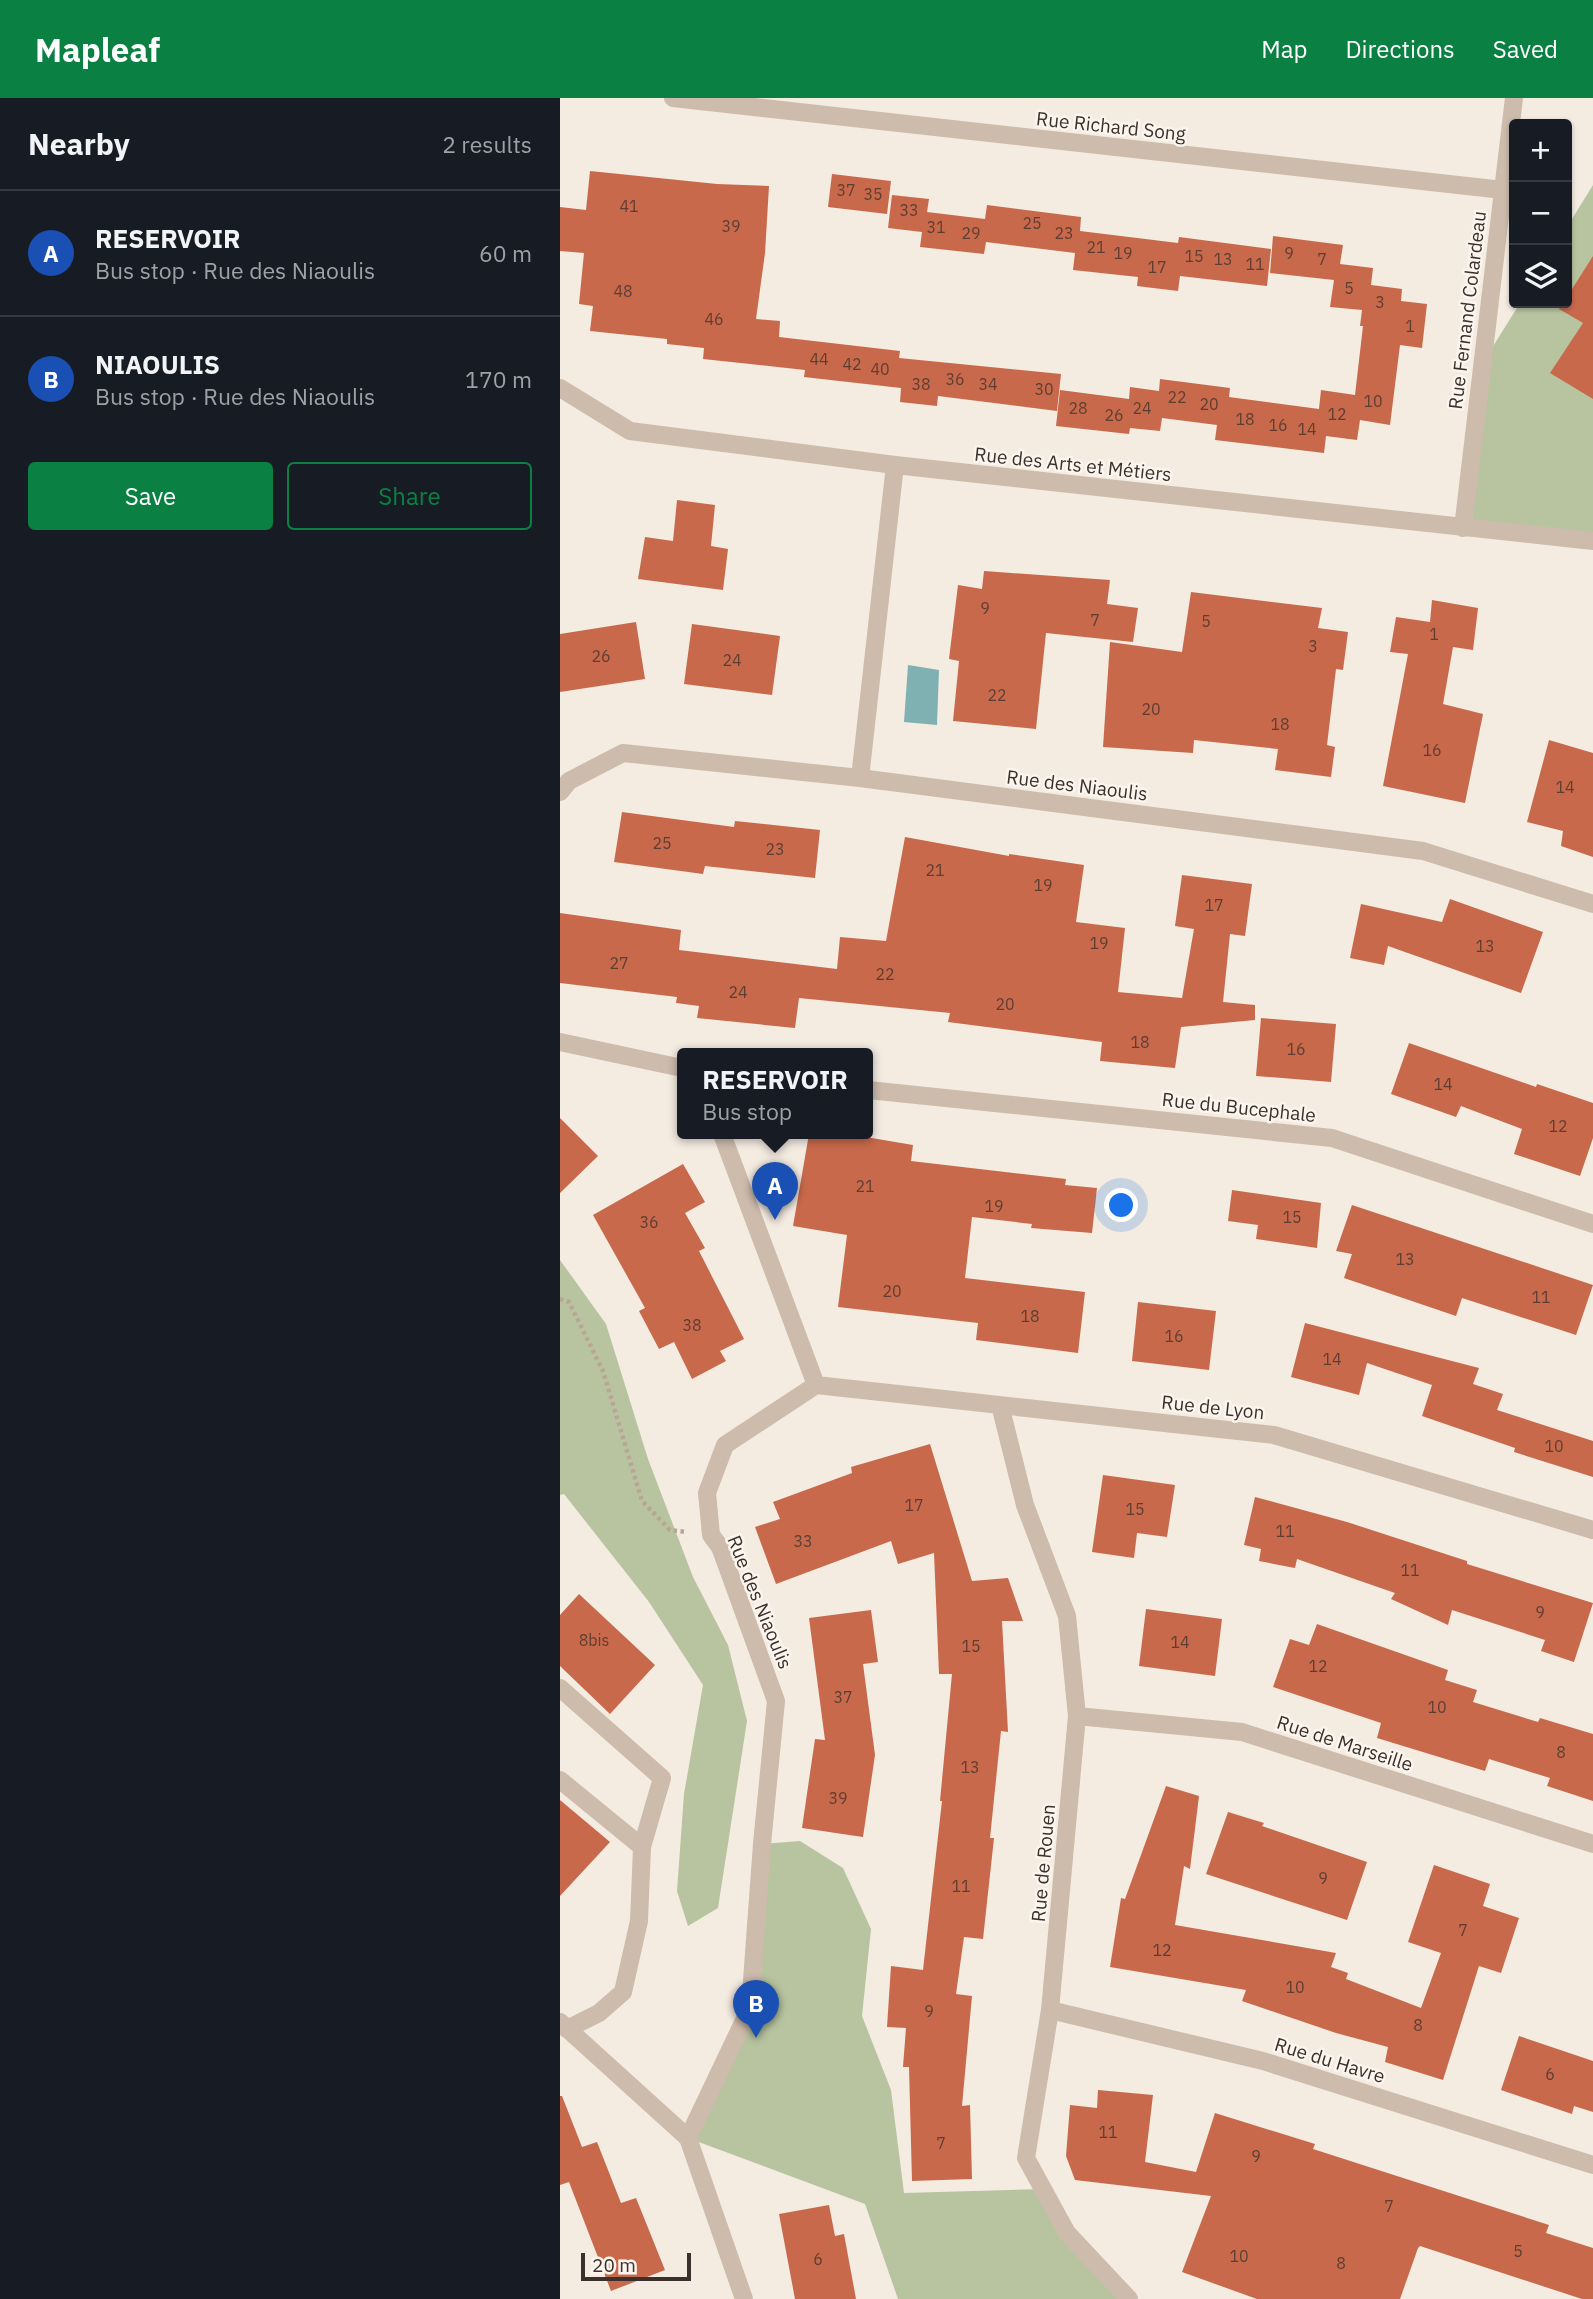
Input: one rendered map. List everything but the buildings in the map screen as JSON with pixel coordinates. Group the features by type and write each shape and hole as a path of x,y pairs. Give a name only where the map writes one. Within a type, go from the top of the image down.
{"street":[{"name":"Rue Richard Song","path":"673,98 1503,190"},
{"name":"Rue Fernand Colardeau","path":"1463,528 1514,98"},
{"name":"Rue des Arts et Métiers","path":"560,388 630,431 895,465 1593,541"},
{"path":"860,778 895,465"},
{"name":"Rue des Niaoulis","path":"560,792 569,780 623,753 860,778 1423,851 1593,904"},
{"path":"560,1042 677,1068"},
{"name":"Rue du Bucephale","path":"873,1091 1332,1138 1593,1224"},
{"path":"724,1139 816,1385"},
{"name":"Rue des Niaoulis","path":"688,2138 750,2008 776,1700 720,1547 711,1535 707,1493 725,1445 816,1385"},
{"name":"Rue de Lyon","path":"816,1385 1274,1435 1593,1530"},
{"name":"Rue de Rouen","path":"1000,1405 1025,1505 1067,1616 1077,1716 1050,2010 1026,2158 1067,2233 1129,2299"},
{"path":"560,1688 662,1778 642,1847 639,1921 623,1992 599,2013 564,2026 688,2138 744,2299"},
{"name":"Rue de Marseille","path":"1077,1716 1242,1732 1593,1844"},
{"path":"560,1780 642,1847"},
{"name":"Rue du Havre","path":"1050,2010 1263,2061 1593,2165"}],"path":[{"path":"560,1299 569,1302 603,1371 642,1500 670,1530 711,1535"}],"green space":[{"path":"1593,185 1593,541 1463,528 1482,364 1517,308 1572,308 1572,219"},
{"path":"560,1260 606,1324 648,1459 693,1577 728,1645 747,1721 718,1908 688,1926 677,1891 684,1794 703,1685 649,1602 564,1494 560,1495"},
{"path":"800,1841 843,1868 871,1929 862,2016 891,2090 904,2193 1043,2189 1129,2299 898,2299 865,2204 688,2138 750,2008 762,1844"}],"water":[{"path":"908,665 939,670 937,725 904,722"}],"place":[{"name":"RESERVOIR","path":"775,1220"},
{"name":"NIAOULIS","path":"756,2038"}]}
